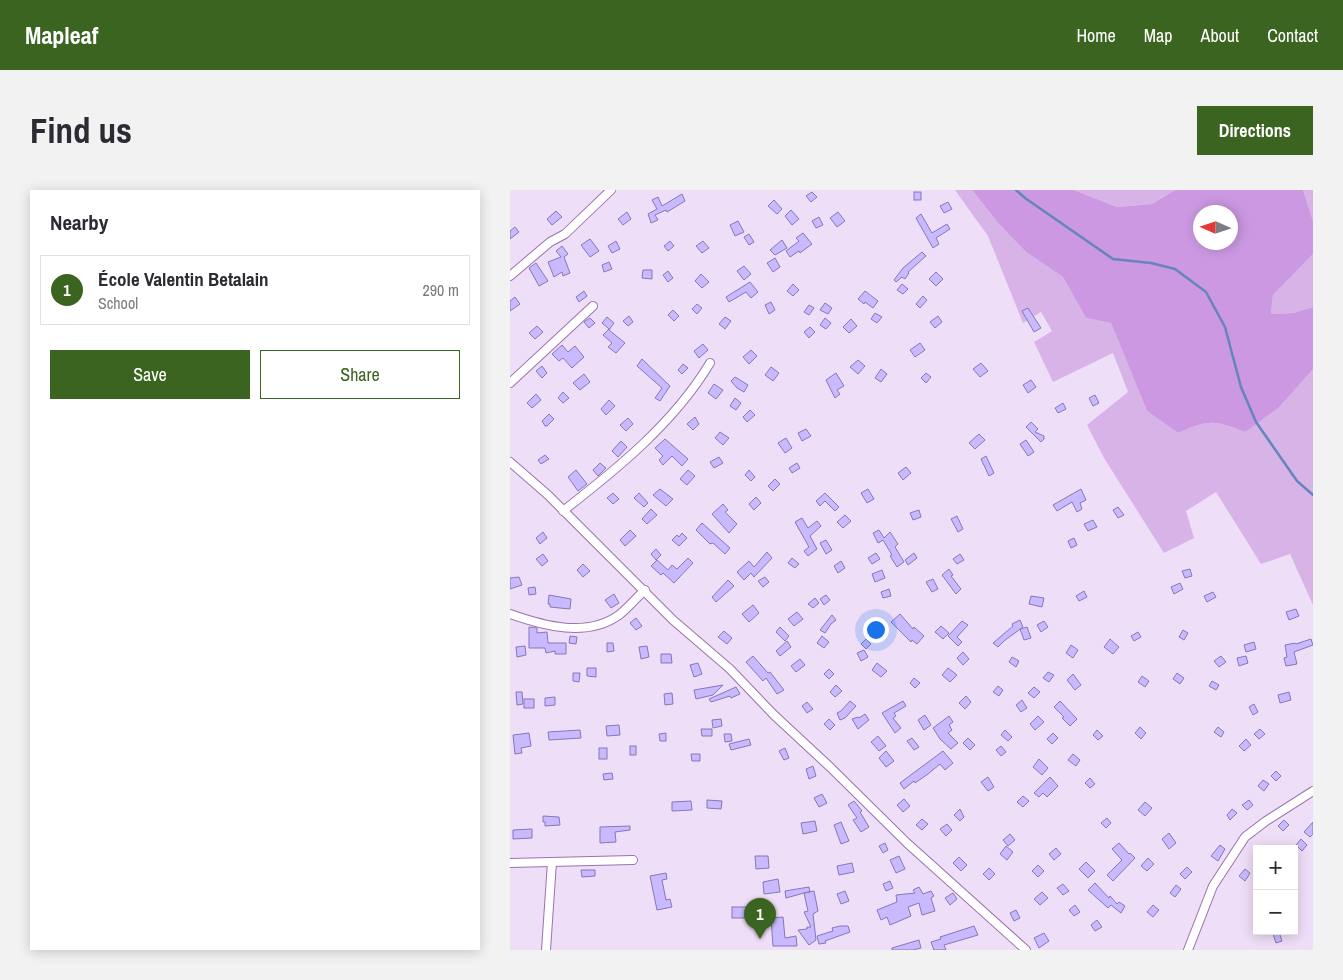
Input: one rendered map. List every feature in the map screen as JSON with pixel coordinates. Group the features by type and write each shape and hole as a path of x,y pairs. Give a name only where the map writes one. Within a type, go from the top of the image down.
{"street":[{"path":"510,276 550,242 565,234 611,190"},
{"path":"510,383 593,306"},
{"path":"563,510 604,480 669,419 699,382 710,364"},
{"path":"510,462 563,510 673,620 730,669 774,715 933,868 1026,950"},
{"path":"510,614 527,620 560,627 596,626 620,614 644,590"},
{"path":"1188,950 1213,886 1245,837 1313,791"},
{"path":"510,863 633,860"},
{"path":"546,950 552,862"}],"shaded area":[{"path":"955,190 972,190 999,224 1026,252 1063,277 1086,318 1111,323 1147,411 1178,433 1204,423 1218,423 1245,432 1313,369 1313,605 1290,554 1261,564 1216,492 1186,511 1194,538 1164,553 1104,458 1087,425 1128,392 1113,353 1053,382 1034,342 1052,331 1041,312 1023,323 988,236"},
{"path":"972,190 1074,190 1117,207 1152,204 1175,190 1303,190 1313,221 1313,254 1273,295 1271,314 1294,313 1313,307 1313,369 1278,408 1245,432 1218,423 1205,423 1178,433 1147,411 1111,323 1086,318 1063,277 1026,252 999,224"},
{"path":"1074,190 1175,190 1152,204 1117,207"},
{"path":"1303,190 1313,190 1313,221"},
{"path":"1313,254 1313,307 1294,313 1271,314 1273,295"}],"building":[{"path":"812,192 817,197 811,202 806,196"},
{"path":"914,192 921,192 921,200 914,200"},
{"path":"682,194 685,201 667,212 666,210 655,215 658,220 651,223 648,214 657,209 652,200 658,197 662,206"},
{"path":"774,200 782,209 777,214 768,206"},
{"path":"948,202 952,209 944,213 940,206"},
{"path":"791,210 799,219 792,225 785,216"},
{"path":"556,211 562,217 552,225 547,219"},
{"path":"627,212 631,219 623,225 618,219"},
{"path":"838,212 845,221 837,227 830,218"},
{"path":"921,214 932,233 947,224 950,229 936,238 939,244 933,248 916,218"},
{"path":"819,217 823,225 816,228 812,221"},
{"path":"738,221 744,232 735,236 730,225"},
{"path":"515,227 519,232 510,239 510,231"},
{"path":"803,233 812,244 800,253 799,251 790,257 786,251 799,241 796,238"},
{"path":"749,234 754,242 749,245 744,237"},
{"path":"590,239 599,251 590,257 581,245"},
{"path":"782,240 787,248 775,255 770,250"},
{"path":"616,241 620,249 612,253 608,246"},
{"path":"670,241 674,246 668,251 664,246"},
{"path":"703,241 709,248 702,253 696,246"},
{"path":"562,246 568,254 564,257 570,273 563,276 562,272 554,277 548,262 561,257 556,251"},
{"path":"922,252 926,256 908,272 905,279 902,277 896,282 894,280 903,268"},
{"path":"775,258 780,267 773,272 767,263"},
{"path":"609,262 612,269 604,272 602,265"},
{"path":"536,263 548,281 539,286 529,268"},
{"path":"744,266 751,274 744,280 737,271"},
{"path":"643,270 652,270 652,279 642,278"},
{"path":"668,271 673,278 668,282 663,275"},
{"path":"936,272 943,279 936,286 929,279"},
{"path":"701,274 709,282 702,288 695,281"},
{"path":"750,282 758,292 751,298 746,292 729,302 726,297"},
{"path":"793,284 799,290 793,296 787,291"},
{"path":"902,284 908,289 903,294 897,290"},
{"path":"584,291 587,296 579,302 576,297"},
{"path":"865,291 878,301 873,308 858,299"},
{"path":"923,296 927,300 920,308 916,304"},
{"path":"515,297 520,304 510,311 510,301"},
{"path":"771,302 775,310 769,314 765,305"},
{"path":"825,303 832,308 828,314 820,310"},
{"path":"697,304 702,308 697,314 692,309"},
{"path":"809,305 814,308 809,315 804,312"},
{"path":"1028,308 1041,328 1034,332 1022,311"},
{"path":"673,310 679,316 674,321 668,315"},
{"path":"875,313 882,317 877,323 871,319"},
{"path":"629,316 633,322 628,326 623,321"},
{"path":"938,316 942,322 935,328 930,322"},
{"path":"607,317 614,323 609,330 625,343 616,353 608,347 612,343 603,335 609,329 602,323"},
{"path":"725,317 731,321 725,329 719,324"},
{"path":"590,318 595,323 589,328 584,322"},
{"path":"825,318 831,323 826,329 820,325"},
{"path":"851,319 857,326 849,333 843,327"},
{"path":"537,326 543,332 535,339 529,333"},
{"path":"810,327 815,332 809,338 804,332"},
{"path":"920,343 925,350 915,357 910,350"},
{"path":"703,344 708,350 699,358 694,351"},
{"path":"562,345 568,352 575,346 584,357 572,368 563,358 559,361 552,354"},
{"path":"751,350 757,356 749,364 743,357"},
{"path":"642,359 670,386 660,401 655,398 662,388 637,366"},
{"path":"858,360 865,366 858,374 850,367"},
{"path":"981,363 988,371 980,377 973,369"},
{"path":"683,364 688,368 682,374 678,370"},
{"path":"542,366 547,373 542,378 536,371"},
{"path":"771,367 779,373 773,381 765,375"},
{"path":"881,369 887,374 881,382 875,378"},
{"path":"836,373 844,386 837,390 840,394 835,398 826,380"},
{"path":"926,373 931,377 926,383 921,378"},
{"path":"584,374 590,382 580,390 573,383"},
{"path":"735,377 748,385 744,392 731,381"},
{"path":"1031,380 1036,387 1028,393 1023,385"},
{"path":"714,384 723,390 716,399 708,393"},
{"path":"563,392 569,398 563,403 558,398"},
{"path":"536,394 541,400 532,408 527,403"},
{"path":"1095,395 1099,403 1093,406 1089,398"},
{"path":"735,398 741,403 736,410 730,406"},
{"path":"609,400 615,406 606,415 601,409"},
{"path":"1063,403 1066,409 1058,413 1055,408"},
{"path":"750,410 755,415 747,422 743,417"},
{"path":"549,414 554,419 545,426 542,421"},
{"path":"695,417 699,424 693,430 687,424"},
{"path":"628,418 633,424 626,431 620,425"},
{"path":"1031,422 1038,429 1035,432 1044,436 1041,442 1026,427"},
{"path":"806,429 811,436 802,441 798,433"},
{"path":"720,432 729,438 723,445 715,438"},
{"path":"979,434 985,440 975,449 969,443"},
{"path":"786,438 792,448 785,453 778,443"},
{"path":"665,439 688,459 682,466 672,456 663,465 659,460 663,456 655,448"},
{"path":"1026,440 1034,452 1028,456 1020,444"},
{"path":"621,441 627,447 618,457 612,451"},
{"path":"545,455 549,459 541,464 538,460"},
{"path":"986,456 994,473 989,476 981,459"},
{"path":"719,457 723,463 714,468 710,462"},
{"path":"600,463 606,468 598,476 593,470"},
{"path":"797,463 800,468 792,473 789,468"},
{"path":"906,467 911,473 903,480 898,473"},
{"path":"576,470 587,484 578,491 568,477"},
{"path":"688,470 695,476 687,485 680,479"},
{"path":"749,470 755,477 751,481 745,475"},
{"path":"775,479 780,484 773,491 768,486"},
{"path":"660,489 673,499 666,506 653,495"},
{"path":"868,489 874,499 867,503 861,493"},
{"path":"1081,489 1086,500 1080,503 1082,509 1077,512 1072,502 1057,511 1053,505"},
{"path":"613,493 619,499 613,504 607,498"},
{"path":"639,493 648,503 644,507 634,498"},
{"path":"825,493 839,507 835,511 825,501 820,506 816,501"},
{"path":"756,497 761,503 754,510 749,504"},
{"path":"723,504 728,510 725,512 737,524 729,533 712,514"},
{"path":"1118,507 1124,515 1118,518 1113,510"},
{"path":"651,509 657,515 647,524 642,519"},
{"path":"919,510 921,517 913,520 910,513"},
{"path":"845,515 851,521 843,528 837,522"},
{"path":"957,516 963,529 958,532 951,519"},
{"path":"802,518 808,528 817,521 821,526 810,536 817,549 808,556 804,551 809,547 795,522"},
{"path":"1093,520 1097,527 1088,531 1084,524"},
{"path":"702,523 730,548 725,554 713,543 710,544 696,530"},
{"path":"630,530 636,536 625,546 620,540"},
{"path":"879,530 884,538 890,532 898,544 895,547 904,562 897,567 883,540 878,543 873,533"},
{"path":"543,532 547,538 540,544 536,538"},
{"path":"682,533 687,538 679,546 672,540 677,535 679,537"},
{"path":"1074,538 1077,545 1071,548 1068,541"},
{"path":"826,540 832,550 826,554 820,543"},
{"path":"656,549 661,555 656,560 651,554"},
{"path":"767,552 772,558 754,577 751,573 744,580 737,572 749,561 754,567"},
{"path":"876,553 880,559 872,564 868,558"},
{"path":"914,553 917,558 908,565 905,560"},
{"path":"543,554 548,561 542,566 536,559"},
{"path":"960,554 964,560 957,564 953,559"},
{"path":"688,558 693,563 674,583 663,573 661,575 651,566 657,560 668,570 672,565 677,569"},
{"path":"792,558 799,564 795,568 788,563"},
{"path":"841,561 845,568 838,573 834,566"},
{"path":"583,564 590,571 583,577 577,570"},
{"path":"949,569 953,575 951,576 961,589 956,594 942,575"},
{"path":"1190,569 1192,576 1185,578 1182,571"},
{"path":"882,570 885,578 875,582 872,574"},
{"path":"519,577 522,585 510,589 510,578"},
{"path":"765,577 769,582 763,587 758,581"},
{"path":"933,579 938,589 932,592 926,582"},
{"path":"728,580 734,586 716,602 712,597"},
{"path":"1180,583 1183,589 1174,594 1171,587"},
{"path":"535,587 536,594 529,595 528,588"},
{"path":"889,589 891,596 883,598 881,592"},
{"path":"1084,591 1087,597 1079,601 1076,596"},
{"path":"1213,592 1216,597 1207,602 1204,596"},
{"path":"614,594 619,603 611,608 605,600"},
{"path":"549,595 571,599 570,609 550,607 550,604 548,604"},
{"path":"826,595 830,600 824,605 820,599"},
{"path":"1031,596 1044,598 1042,607 1029,604"},
{"path":"815,598 819,603 813,608 808,604"},
{"path":"753,605 759,613 749,622 742,614"},
{"path":"1296,609 1299,616 1289,620 1286,612"},
{"path":"797,612 803,619 794,626 788,619"},
{"path":"900,614 913,629 914,627 924,636 917,644 912,640 911,642 891,622"},
{"path":"832,615 836,620 825,633 820,630"},
{"path":"636,618 642,626 636,630 630,623"},
{"path":"1020,620 1023,627 998,647 993,643 1013,626 1012,624"},
{"path":"962,621 968,625 957,637 962,642 958,646 948,636"},
{"path":"1044,621 1048,627 1041,632 1037,625"},
{"path":"941,626 949,633 943,639 935,632"},
{"path":"529,627 537,628 537,633 547,632 548,643 566,643 566,654 555,654 555,651 546,653 545,648 529,648"},
{"path":"780,627 789,636 785,641 776,632"},
{"path":"1027,627 1031,638 1024,640 1020,629"},
{"path":"1183,630 1188,633 1184,640 1179,637"},
{"path":"724,631 732,638 727,644 718,637"},
{"path":"1138,632 1141,637 1134,641 1131,636"},
{"path":"570,636 577,637 576,644 569,643"},
{"path":"822,636 829,642 824,648 817,643"},
{"path":"866,639 871,644 866,649 861,644"},
{"path":"1110,639 1119,647 1113,654 1104,647"},
{"path":"1311,639 1313,645 1294,652 1297,664 1286,666 1284,658 1287,657 1285,645"},
{"path":"787,641 791,647 780,656 776,651"},
{"path":"1254,642 1256,649 1246,652 1244,645"},
{"path":"607,643 613,643 614,651 607,652"},
{"path":"1071,645 1078,650 1073,658 1066,653"},
{"path":"525,646 526,655 517,657 516,647"},
{"path":"647,646 649,657 641,659 639,647"},
{"path":"864,650 868,657 861,661 857,653"},
{"path":"963,652 969,659 963,665 957,658"},
{"path":"661,654 671,654 672,663 661,663"},
{"path":"753,656 768,673 770,672 784,690 777,694 766,678 763,681 746,662"},
{"path":"1221,656 1226,662 1219,667 1214,661"},
{"path":"1246,656 1248,663 1239,666 1237,658"},
{"path":"1012,657 1019,661 1016,667 1009,662"},
{"path":"800,659 805,665 796,672 791,666"},
{"path":"698,663 702,674 694,677 690,665"},
{"path":"877,663 887,671 881,677 872,670"},
{"path":"587,668 596,668 596,677 587,676"},
{"path":"948,668 957,675 950,682 942,675"},
{"path":"829,669 834,674 829,679 824,674"},
{"path":"1048,672 1054,675 1049,682 1043,678"},
{"path":"573,673 580,673 579,682 573,681"},
{"path":"1177,673 1184,678 1180,684 1173,679"},
{"path":"1073,674 1081,685 1075,690 1067,680"},
{"path":"1142,676 1149,681 1145,687 1138,682"},
{"path":"914,678 920,683 915,688 910,683"},
{"path":"1212,681 1219,685 1216,690 1209,686"},
{"path":"723,685 713,695 696,699 694,690"},
{"path":"836,685 842,691 835,697 830,692"},
{"path":"998,686 1003,690 999,696 993,692"},
{"path":"736,687 740,694 711,702 709,699"},
{"path":"1034,687 1040,692 1034,698 1028,693"},
{"path":"516,692 522,692 523,704 517,705"},
{"path":"1289,692 1291,700 1280,703 1278,695"},
{"path":"672,693 673,704 665,705 664,694"},
{"path":"966,696 971,702 965,709 959,703"},
{"path":"555,697 555,705 545,706 545,698"},
{"path":"524,699 534,699 534,708 524,708"},
{"path":"1022,700 1027,708 1021,712 1016,705"},
{"path":"850,701 856,706 845,718 840,720 837,713"},
{"path":"903,701 906,706 894,713 896,716 893,718 901,728 895,733 882,713"},
{"path":"1060,701 1077,719 1070,726 1054,707"},
{"path":"807,702 813,709 807,713 802,706"},
{"path":"1254,704 1258,712 1253,715 1249,707"},
{"path":"865,714 869,720 858,729 852,719 859,718"},
{"path":"925,715 931,725 924,730 918,720"},
{"path":"949,716 953,722 949,725 952,730 948,733 958,743 951,749 940,739 933,728"},
{"path":"1038,716 1044,722 1035,730 1030,724"},
{"path":"721,719 722,726 713,728 712,720"},
{"path":"829,719 835,725 830,730 824,724"},
{"path":"619,725 620,735 607,736 606,726"},
{"path":"1140,727 1146,733 1141,739 1135,733"},
{"path":"1218,727 1224,732 1221,737 1214,732"},
{"path":"701,729 712,729 712,736 702,736"},
{"path":"1260,729 1265,734 1259,739 1254,734"},
{"path":"580,730 581,738 549,740 548,732"},
{"path":"1005,730 1012,737 1008,741 1001,735"},
{"path":"1097,730 1103,736 1098,740 1093,735"},
{"path":"529,733 531,746 521,748 522,753 515,754 513,735"},
{"path":"666,733 666,741 660,741 659,734"},
{"path":"1053,733 1058,738 1052,744 1047,739"},
{"path":"724,734 731,734 732,741 725,742"},
{"path":"878,736 886,746 879,751 871,742"},
{"path":"912,738 919,747 914,750 907,741"},
{"path":"968,738 975,745 970,750 963,743"},
{"path":"749,739 751,745 731,750 729,744"},
{"path":"1246,739 1251,745 1244,751 1239,746"},
{"path":"630,746 636,746 636,755 630,755"},
{"path":"1001,746 1006,752 1001,756 996,750"},
{"path":"599,748 607,748 607,759 599,759"},
{"path":"785,748 789,758 784,760 779,751"},
{"path":"886,751 894,761 886,767 879,758"},
{"path":"943,751 953,763 945,770 940,764 904,789 900,783"},
{"path":"691,754 700,754 700,761 692,761"},
{"path":"1073,754 1080,760 1076,766 1068,760"},
{"path":"1039,759 1048,768 1042,775 1033,767"},
{"path":"813,766 816,776 809,779 806,769"},
{"path":"1276,771 1281,776 1276,781 1271,776"},
{"path":"612,773 613,779 604,780 603,774"},
{"path":"988,777 994,787 988,791 981,782"},
{"path":"1050,777 1058,786 1047,797 1043,793 1039,797 1034,793"},
{"path":"1090,778 1095,784 1090,788 1085,783"},
{"path":"1263,780 1269,784 1264,791 1258,786"},
{"path":"822,794 827,803 819,807 814,798"},
{"path":"1023,796 1029,801 1023,807 1017,802"},
{"path":"904,799 910,806 903,812 897,805"},
{"path":"707,800 722,801 721,809 707,808"},
{"path":"1249,800 1253,805 1247,810 1242,805"},
{"path":"691,801 692,810 672,811 672,802"},
{"path":"854,801 862,811 860,812 869,827 861,832 853,820 857,818 848,805"},
{"path":"1145,802 1152,808 1145,816 1138,810"},
{"path":"960,809 964,817 960,821 954,815"},
{"path":"1232,809 1237,813 1230,820 1227,815"},
{"path":"543,816 559,817 560,825 545,826"},
{"path":"1107,818 1111,823 1106,828 1101,823"},
{"path":"922,819 928,824 922,830 916,825"},
{"path":"1284,820 1289,825 1283,831 1278,826"},
{"path":"815,821 817,831 803,834 801,823"},
{"path":"841,822 849,841 841,844 834,825"},
{"path":"1313,822 1313,834 1310,837 1304,832"},
{"path":"947,824 952,830 946,836 940,829"},
{"path":"630,826 630,830 615,832 616,842 600,843 600,827"},
{"path":"532,829 532,838 513,839 513,830"},
{"path":"1169,833 1176,843 1169,849 1162,839"},
{"path":"1010,834 1015,840 1008,846 1003,840"},
{"path":"1301,839 1307,845 1302,851 1296,845"},
{"path":"885,843 888,850 883,853 879,846"},
{"path":"1119,843 1135,858 1113,881 1107,875 1122,860 1112,849"},
{"path":"1220,845 1225,849 1218,861 1211,856"},
{"path":"1006,846 1013,852 1007,860 1000,854"},
{"path":"1056,848 1061,854 1054,860 1049,854"},
{"path":"755,856 768,856 769,868 756,869"},
{"path":"899,856 905,869 896,873 890,860"},
{"path":"959,857 967,865 961,871 953,863"},
{"path":"1148,858 1154,864 1147,871 1141,866"},
{"path":"1086,862 1095,871 1088,878 1079,869"},
{"path":"852,863 854,872 839,875 837,866"},
{"path":"1038,865 1044,871 1038,877 1032,871"},
{"path":"1187,867 1192,872 1185,879 1180,874"},
{"path":"989,868 995,874 989,880 983,874"},
{"path":"1245,869 1250,873 1245,881 1239,876"},
{"path":"581,870 595,870 595,876 582,877"},
{"path":"666,873 667,879 662,880 666,900 670,899 672,907 657,910 650,876"},
{"path":"778,879 780,892 764,894 763,882"},
{"path":"890,881 893,888 886,891 883,884"},
{"path":"1095,883 1109,898 1110,896 1117,904 1119,902 1125,906 1121,913 1111,905 1108,908 1088,890"},
{"path":"1063,884 1069,891 1063,895 1057,888"},
{"path":"1176,885 1181,889 1175,897 1170,893"},
{"path":"809,887 810,892 814,891 818,911 813,914 816,940 809,945 798,930 811,927 804,912 808,911 804,893 786,898 785,891"},
{"path":"919,887 923,894 931,891 934,896 931,898 935,911 922,915 919,903 908,907 911,916 890,925 887,917 881,920 877,910 897,902 896,895 915,893 913,890"},
{"path":"845,891 849,901 841,904 837,894"},
{"path":"1042,892 1048,898 1040,905 1034,899"},
{"path":"953,893 957,899 950,905 945,898"},
{"path":"1075,905 1080,912 1074,916 1069,910"},
{"path":"1153,905 1159,910 1153,917 1147,912"},
{"path":"732,907 753,907 753,918 732,918"},
{"path":"1016,910 1020,918 1014,921 1010,913"},
{"path":"783,917 785,938 796,936 797,946 773,946 771,918"},
{"path":"1097,920 1102,927 1095,931 1091,925"},
{"path":"848,926 850,932 825,941 826,943 819,944 817,936 833,931 832,928"},
{"path":"974,926 978,935 944,945 946,950 934,950 931,942 941,939 940,937"},
{"path":"1044,933 1049,941 1039,948 1034,938"},
{"path":"1273,935 1280,935 1282,941 1276,943"},
{"path":"919,940 921,948 892,950 892,948"}],"waterway":[{"path":"1016,190 1113,259 1151,263 1175,269 1206,292 1225,327 1241,387 1256,422 1297,481 1313,495"}],"place":[{"name":"École Valentin Betalain","path":"760,939"}]}
